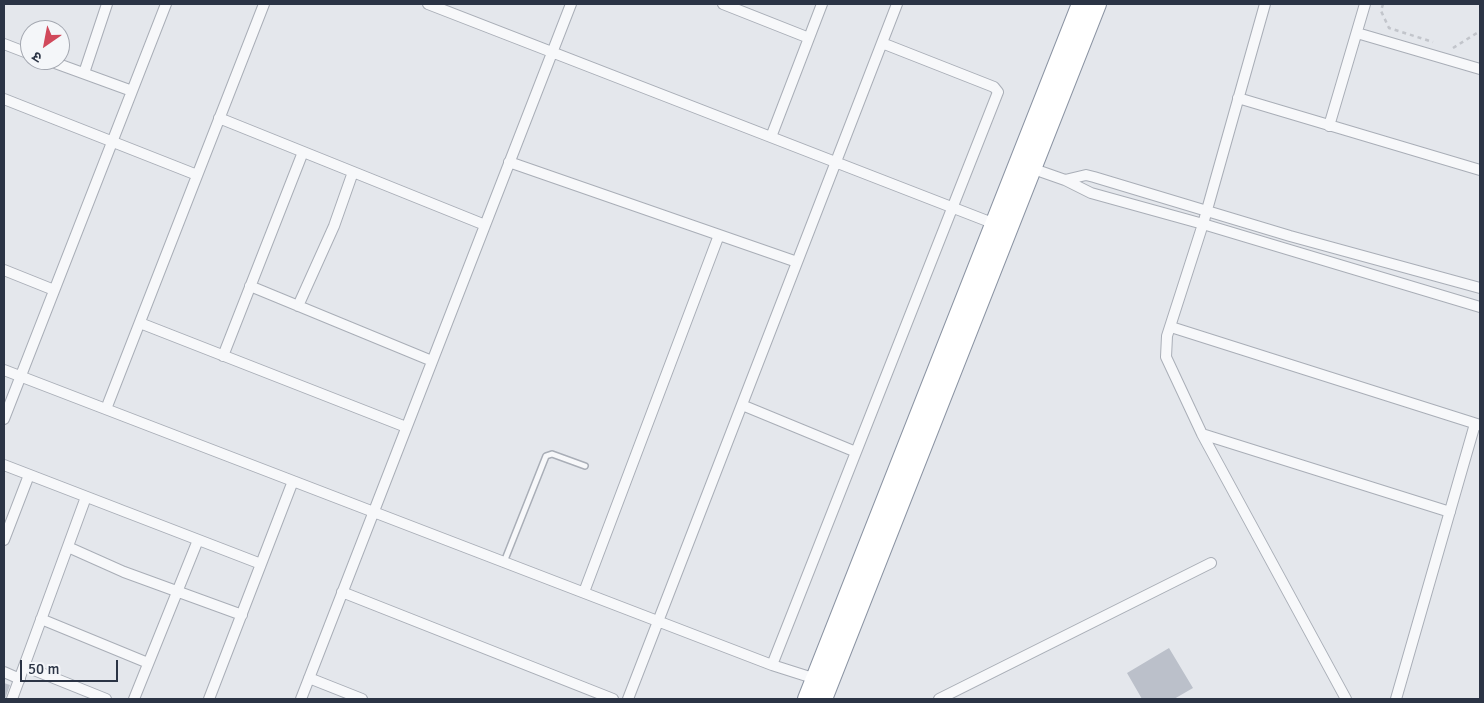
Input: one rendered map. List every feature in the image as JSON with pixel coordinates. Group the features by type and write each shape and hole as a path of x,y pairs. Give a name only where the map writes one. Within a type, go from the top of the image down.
{"highway":[{"path":"823,699 1025,165 1081,4"},
{"path":"807,699 995,224 1025,165 1097,4"}],"street":[{"path":"84,73 108,4"},
{"path":"4,419 166,4"},
{"path":"106,409 264,4"},
{"path":"428,4 995,224"},
{"path":"301,699 571,4"},
{"path":"723,4 809,38"},
{"path":"771,137 822,4"},
{"path":"628,699 897,4"},
{"path":"1265,4 1203,224 1165,346 1166,357 1202,434 1346,699"},
{"path":"1329,126 1365,4"},
{"path":"1357,32 1480,69"},
{"path":"772,664 954,208 998,92 994,87 882,43"},
{"path":"4,44 20,50"},
{"path":"70,68 132,90"},
{"path":"1238,98 1480,170"},
{"path":"4,100 198,174"},
{"path":"219,118 485,226"},
{"path":"223,356 303,152"},
{"path":"509,162 797,262"},
{"path":"1025,165 1065,180 1091,193 1203,224 1480,307"},
{"path":"298,306 334,226 354,172"},
{"path":"1065,180 1094,176 1290,236 1480,288"},
{"path":"584,592 719,235"},
{"path":"4,270 54,290"},
{"path":"250,286 432,361"},
{"path":"140,323 406,427"},
{"path":"1171,327 1477,425 1396,699"},
{"path":"4,370 658,621 816,679"},
{"path":"742,405 856,452"},
{"path":"1202,434 1450,512"},
{"path":"4,465 261,564"},
{"path":"4,540 29,474"},
{"path":"209,699 293,481"},
{"path":"12,699 86,497"},
{"path":"134,699 198,540"},
{"path":"68,548 177,592 242,615"},
{"path":"939,699 1211,563"},
{"path":"342,592 613,699"},
{"path":"41,619 148,663"},
{"path":"24,666 106,699"},
{"path":"4,672 20,678"},
{"path":"310,678 362,699"}],"lane":[{"path":"504,562 546,456 552,454 585,466"}],"path":[{"path":"1383,4 1381,11 1389,28 1436,43"},
{"path":"1445,46 1454,49 1480,31"}],"building":[{"path":"1169,648 1193,688 1174,699 1142,699 1127,673"},
{"path":"4,683 10,685 5,699 4,699"}]}
